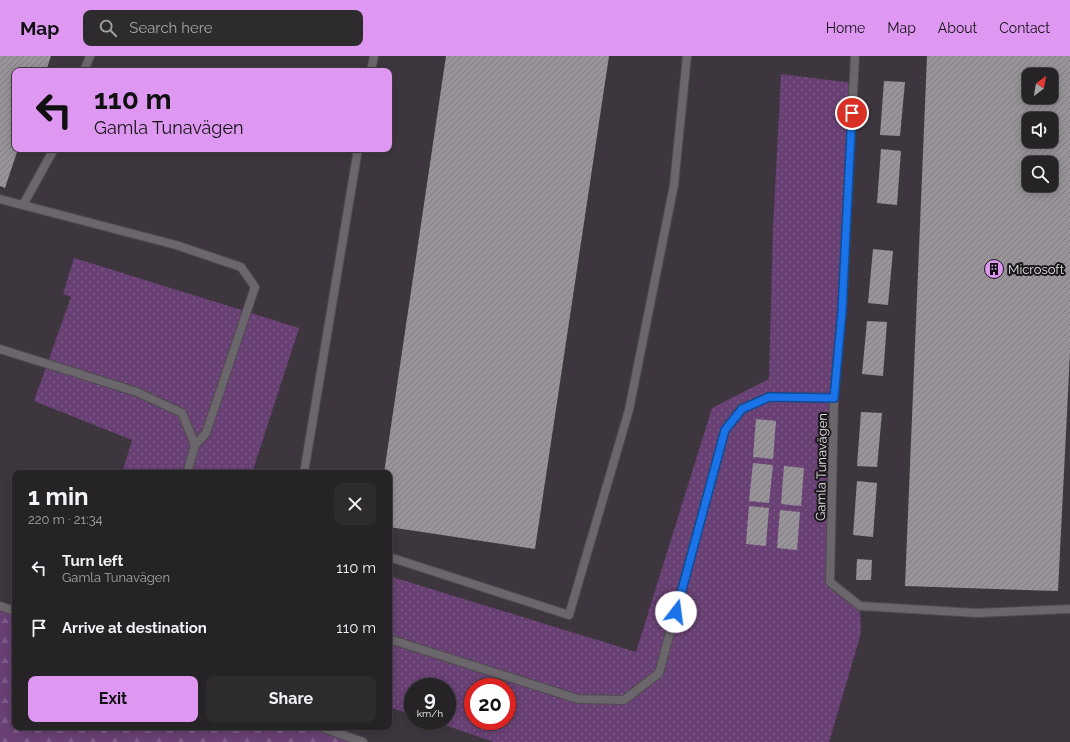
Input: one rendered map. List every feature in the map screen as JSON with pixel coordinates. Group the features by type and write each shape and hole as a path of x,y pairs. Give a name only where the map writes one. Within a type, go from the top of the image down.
{"lane":[{"path":"85,68 90,56"},
{"path":"372,68 374,56"},
{"path":"392,558 569,615 629,410 674,185 687,56"},
{"name":"Gamla Tunavägen","path":"854,56 842,311 834,398 830,582 860,606 977,613 1070,609"},
{"path":"23,206 52,152"},
{"path":"304,470 358,152"},
{"path":"0,199 176,245 241,267 255,287 206,433 195,445 189,470"},
{"path":"0,349 137,392 182,413 195,445"},
{"path":"392,640 578,699 624,700 659,673 725,430 742,409 769,397 834,398"},
{"path":"0,606 12,610"},
{"path":"329,730 363,742"}],"shaded area":[{"path":"0,56 1070,56 1070,742 363,742 329,730 392,730 392,470 12,470 12,610 0,606"}],"green space":[{"path":"781,74 853,83 830,582 860,606 861,633 829,742 494,742 456,729 456,678 404,678 404,712 392,708 392,577 636,652 712,408 769,379 773,229"},
{"path":"74,258 299,328 253,470 123,470 132,440 34,401 71,297 63,294"},
{"path":"0,606 12,610 12,730 329,730 363,742 0,742"}],"building":[{"path":"0,56 51,56 47,68 12,68 12,152 17,152 5,188 0,186"},
{"path":"446,56 609,56 535,549 392,527 392,470 384,470"},
{"name":"Microsoft","path":"927,56 1070,56 1070,353 1058,591 905,586"},
{"path":"884,81 905,82 900,136 880,135"},
{"path":"881,149 901,151 897,205 877,203"},
{"path":"873,249 893,251 888,305 868,303"},
{"path":"867,321 887,322 883,376 862,374"},
{"path":"861,412 882,413 877,467 857,466"},
{"path":"756,419 776,421 773,459 753,457"},
{"path":"753,463 773,465 769,503 749,501"},
{"path":"784,466 804,468 801,506 781,504"},
{"path":"857,481 877,483 873,537 853,535"},
{"path":"749,506 769,508 766,546 746,544"},
{"path":"780,510 800,512 797,550 777,548"},
{"path":"857,559 872,560 871,580 856,580"}],"place":[{"name":"Microsoft","path":"994,269"}],"route":[{"path":"676,612 725,430 742,409 769,397 834,398 842,311 852,113"}]}
